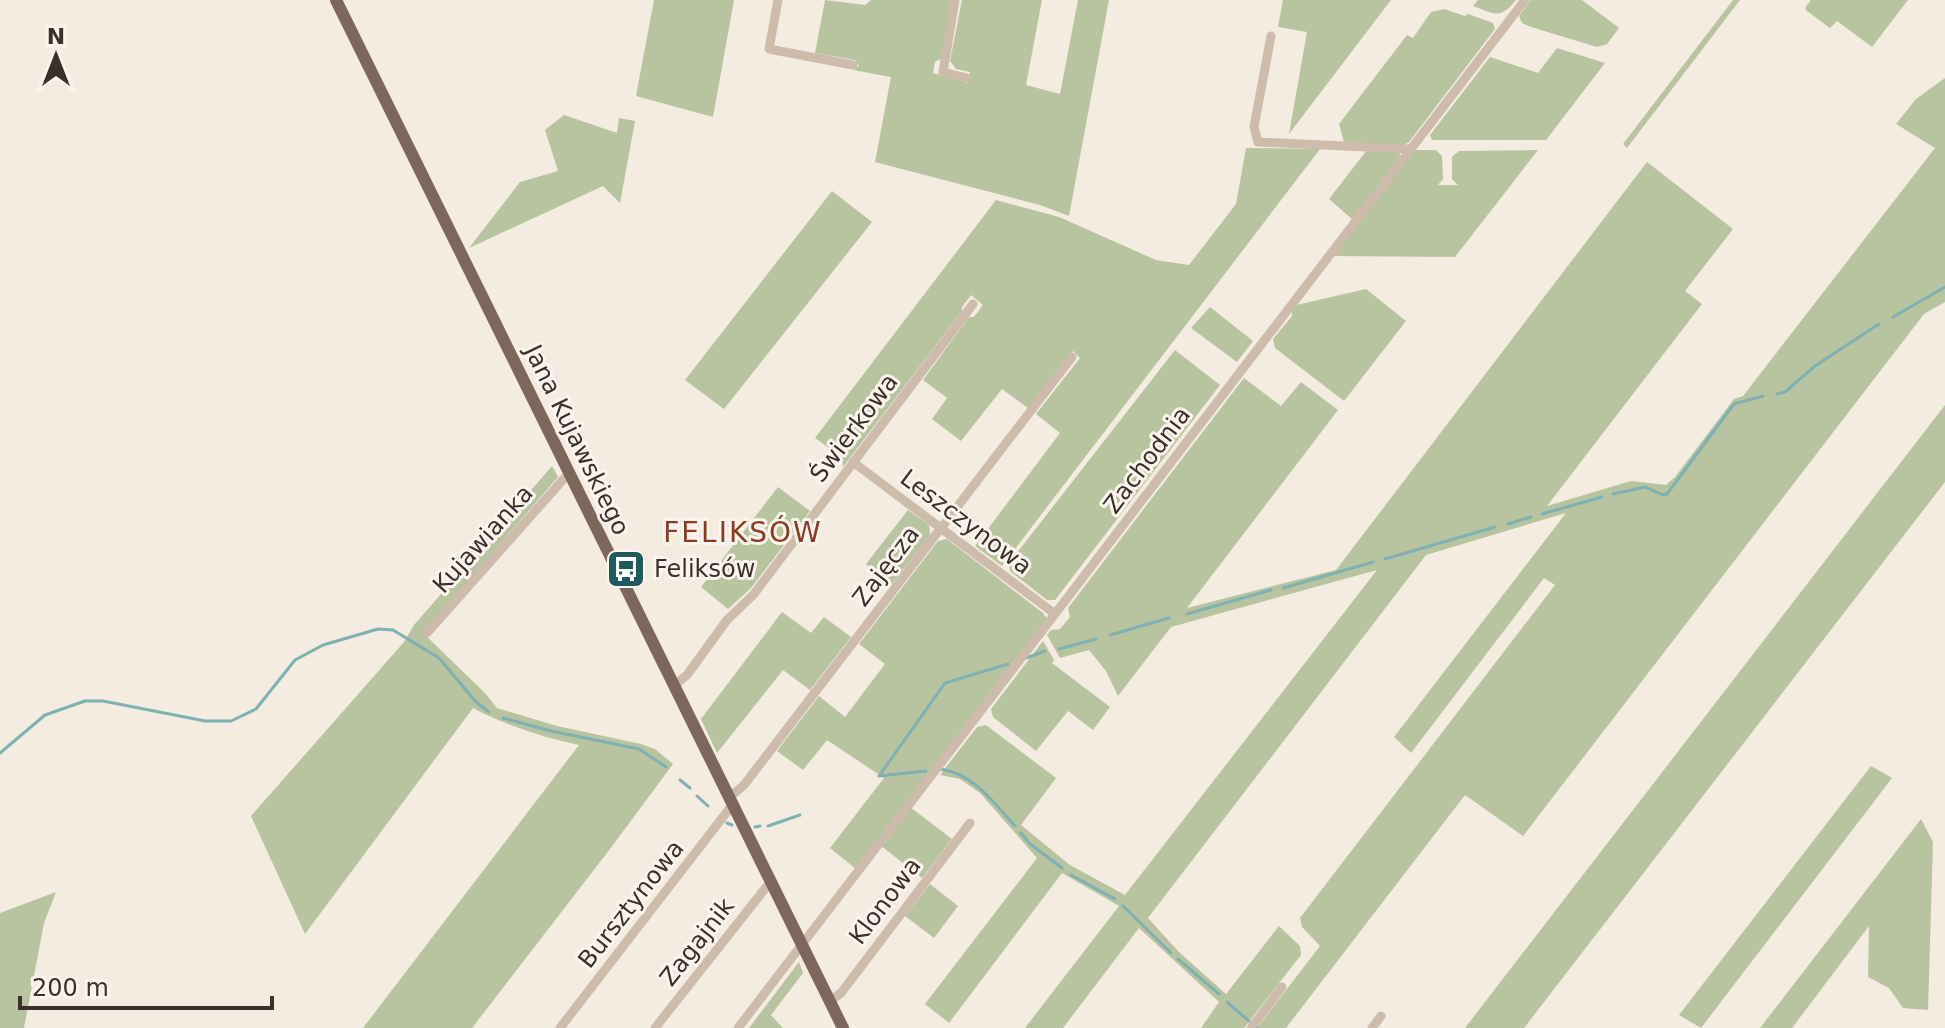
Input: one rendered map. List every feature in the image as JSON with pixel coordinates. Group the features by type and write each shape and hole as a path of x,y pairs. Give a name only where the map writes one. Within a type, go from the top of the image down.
{"main road":[{"name":"Jana Kujawskiego","path":"336,0 843,1028"}],"street":[{"path":"778,0 769,49 853,65"},
{"path":"955,0 943,72 967,78"},
{"name":"Zachodnia","path":"738,1028 1525,0"},
{"path":"1271,36 1254,127 1258,142 1409,149"},
{"name":"Świerkowa","path":"675,685 687,675 727,620 754,594 973,304"},
{"name":"Zajęcza","path":"732,801 1072,357"},
{"name":"Leszczynowa","path":"853,462 1055,614"},
{"name":"Kujawianka","path":"427,633 569,473"},
{"name":"Bursztynowa","path":"560,1028 732,801"},
{"name":"Klonowa","path":"830,1001 841,993 970,823"},
{"name":"Zagajnik","path":"655,1028 771,881"},
{"path":"1251,1028 1282,987"},
{"path":"1372,1028 1381,1016"}],"green space":[{"path":"654,0 734,0 713,117 636,96"},
{"path":"825,0 865,5 871,0 952,0 941,59 935,62 933,73 968,83 970,72 956,69 950,61 962,0 1042,0 1026,85 1060,94 1078,0 1109,0 1069,216 1040,205 875,162 891,77 853,70 859,66 855,60 815,53"},
{"path":"1283,0 1391,0 1289,134 1307,32 1278,27"},
{"path":"1478,0 1516,0 1497,14 1473,6"},
{"path":"1531,0 1582,0 1619,28 1607,44 1597,47 1531,27 1522,23 1519,16"},
{"path":"1733,0 1740,0 1627,148 1623,144"},
{"path":"1811,0 1908,0 1872,47 1837,21 1830,28 1807,11 1805,8"},
{"path":"1444,9 1493,23 1495,29 1409,142 1404,145 1344,142 1339,124 1407,35 1413,38 1431,12"},
{"path":"1557,48 1605,63 1546,140 1432,140 1430,135 1490,57 1538,73"},
{"path":"1945,78 1945,302 1924,314 1523,836 1465,795 1286,1028 1257,1028 1320,946 1302,927 1300,918 1555,585 1544,578 1411,753 1394,737 1566,513 1426,555 1148,918 1179,952 1226,994 1279,926 1300,946 1301,955 1244,1028 1201,1028 1219,1002 1139,928 1063,1028 1025,1028 1119,906 1062,873 949,1023 925,1004 1037,858 980,793 960,779 940,775 977,727 986,725 1056,778 1021,825 1070,865 1125,895 1377,570 1171,627 1118,696 1106,671 1089,650 1060,658 1047,635 1051,630 1060,629 1070,617 1068,608 1244,378 1281,406 1301,382 1338,410 1187,608 1336,570 1647,162 1733,229 1685,291 1702,304 1547,506 1631,481 1666,485 1734,399 1743,396 1935,148 1896,124 1916,99"},
{"path":"564,115 617,133 619,118 635,121 620,203 603,186 469,248 520,182 558,171 545,130"},
{"path":"1246,148 1320,149 1002,566 975,546 1060,433 1036,414 1080,358 1073,351 1028,408 1002,389 961,441 932,419 947,398 923,380 969,317 974,317 983,305 971,295 843,467 842,457 815,438 996,200 1059,217 1156,260 1189,265 1236,204"},
{"path":"1367,150 1399,152 1401,157 1353,220 1329,199"},
{"path":"1412,150 1436,150 1442,156 1443,179 1438,185 1458,185 1452,179 1452,157 1459,151 1538,150 1455,257 1331,256"},
{"path":"832,191 872,222 724,409 685,380"},
{"path":"1366,289 1406,321 1344,401 1275,348 1273,339 1292,316 1292,306"},
{"path":"1210,307 1253,341 1237,362 1191,328"},
{"path":"1175,350 1220,385 1055,600 1047,600 1010,571 1009,563"},
{"path":"1945,405 1945,482 1524,1028 1465,1028"},
{"path":"552,466 558,477 423,633 497,708 557,726 641,744 655,749 673,764 472,1028 363,1028 579,745 525,730 473,708 305,934 251,816 404,642 414,625"},
{"path":"778,487 810,511 751,588 728,609 701,587"},
{"path":"908,510 929,525 930,535 892,584 866,564"},
{"path":"947,539 1047,619 856,869 830,848 884,778 827,740 803,770 777,751 819,696 845,717 885,664 859,644 938,541"},
{"path":"782,612 811,633 824,617 851,637 810,690 783,670 717,753 701,719"},
{"path":"1043,641 1054,660 1052,663 1110,707 1093,730 1068,711 1036,751 993,717 991,709"},
{"path":"1871,766 1892,778 1701,1028 1679,1015"},
{"path":"910,807 952,839 922,878 880,845"},
{"path":"1921,819 1933,842 1928,1010 1903,1008 1889,988 1868,977 1869,926 1792,1028 1760,1028"},
{"path":"930,884 958,906 934,938 905,916"},
{"path":"56,892 44,923 24,1028 0,1028 0,913"},
{"path":"799,962 803,973 771,1015 783,1028 749,1028"}],"waterway":[{"path":"1893,317 1945,287"},
{"path":"1777,394 1785,392 1815,366 1879,324"},
{"path":"1613,494 1645,487 1667,494 1734,404 1763,396"},
{"path":"1542,514 1602,497"},
{"path":"1508,524 1531,517"},
{"path":"1385,559 1495,527"},
{"path":"1283,588 1373,562"},
{"path":"1187,614 1271,590"},
{"path":"1110,635 1169,618"},
{"path":"0,753 45,715 85,701 103,701 205,721 231,721 256,709 295,660 323,645 378,629 393,630 439,658 476,702 489,712"},
{"path":"1059,649 1096,639"},
{"path":"1026,658 1045,651"},
{"path":"879,776 945,683 1008,664"},
{"path":"503,718 639,749 666,767"},
{"path":"941,769 974,783 1015,826"},
{"path":"879,776 926,771"},
{"path":"680,780 690,788"},
{"path":"697,796 708,806"},
{"path":"768,826 800,815"},
{"path":"727,823 732,825"},
{"path":"755,827 760,826"},
{"path":"1021,833 1030,844 1062,868"},
{"path":"1071,875 1115,899"},
{"path":"1123,906 1171,953"},
{"path":"1178,959 1219,994"},
{"path":"1227,1002 1249,1021"}],"place":[{"name":"Feliksów","path":"626,569"}],"district":[{"name":"FELIKSÓW","path":"743,532"}]}
